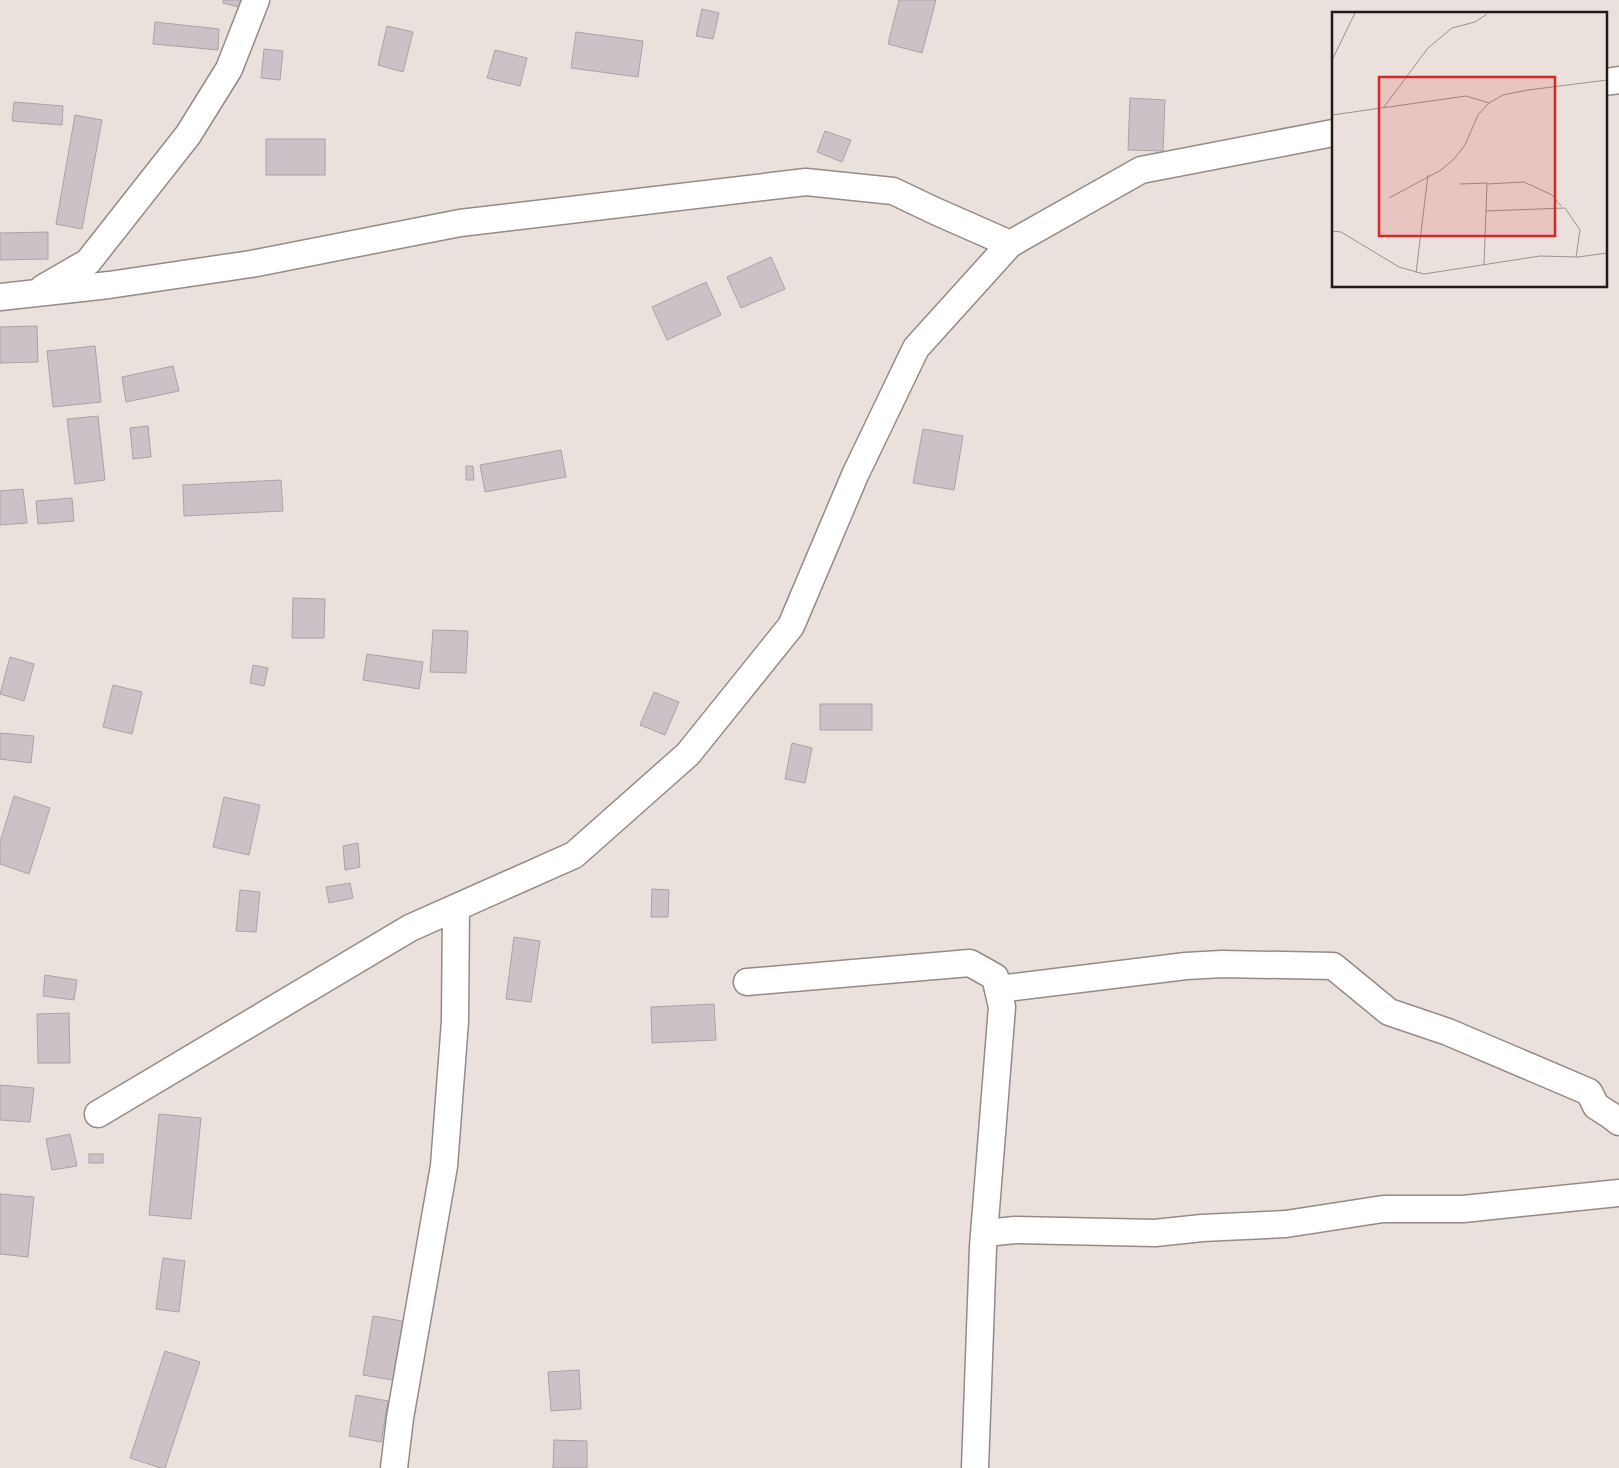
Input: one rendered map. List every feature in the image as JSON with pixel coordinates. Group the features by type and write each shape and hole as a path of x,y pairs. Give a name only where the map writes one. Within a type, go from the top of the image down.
{"street":[{"path":"33,293 88,262 188,135 229,69 256,0"},
{"path":"1606,82 1619,80"},
{"path":"98,1114 410,928 574,855 688,754 791,626 855,475 916,348 1010,244 1141,170 1332,133"},
{"path":"0,296 109,285 252,264 460,223 806,182 893,191 935,212 1010,244"},
{"path":"394,1468 400,1418 444,1166 455,1021 456,908"},
{"path":"747,982 970,962 994,977 1002,1007 985,1233 975,1468"},
{"path":"998,989 1186,966 1222,964 1333,966 1390,1012 1448,1032 1589,1092 1596,1106 1619,1122"},
{"path":"985,1233 1015,1230 1155,1233 1202,1228 1286,1224 1383,1209 1463,1209 1619,1193"}],"building":[{"path":"223,0 249,0 246,9 223,3"},
{"path":"899,0 936,0 922,53 888,44"},
{"path":"702,9 719,13 713,39 696,36"},
{"path":"155,22 219,29 218,50 153,44"},
{"path":"387,26 413,32 403,72 378,65"},
{"path":"576,32 643,41 638,77 571,68"},
{"path":"264,49 283,51 280,80 261,78"},
{"path":"495,50 527,58 520,86 487,78"},
{"path":"1130,98 1165,100 1163,151 1128,150"},
{"path":"14,102 63,106 62,125 12,121"},
{"path":"75,115 102,120 82,229 56,224"},
{"path":"825,131 851,140 842,162 817,152"},
{"path":"266,139 325,139 325,175 266,175"},
{"path":"48,232 48,259 0,260 0,233"},
{"path":"771,257 785,289 741,308 727,277"},
{"path":"706,282 721,315 667,340 652,307"},
{"path":"37,326 38,362 0,363 0,327"},
{"path":"95,346 101,402 53,407 47,351"},
{"path":"173,366 179,391 126,402 122,377"},
{"path":"98,416 105,480 75,484 67,419"},
{"path":"148,426 151,457 133,459 130,428"},
{"path":"923,429 963,436 954,490 913,483"},
{"path":"561,450 566,477 485,492 480,465"},
{"path":"466,466 473,466 474,480 466,480"},
{"path":"281,480 283,511 184,516 183,485"},
{"path":"23,489 27,523 0,525 0,491"},
{"path":"72,498 74,521 38,524 36,501"},
{"path":"293,598 325,599 324,638 292,638"},
{"path":"433,630 468,631 466,673 430,672"},
{"path":"367,654 423,662 419,689 363,680"},
{"path":"10,657 34,664 24,701 0,694"},
{"path":"253,665 268,668 264,686 250,683"},
{"path":"113,685 142,692 132,734 103,727"},
{"path":"654,692 679,702 665,735 640,725"},
{"path":"820,704 872,704 872,730 820,730"},
{"path":"0,733 34,736 31,763 0,759"},
{"path":"792,743 812,748 805,783 785,779"},
{"path":"14,796 50,808 29,874 0,864 0,842"},
{"path":"224,797 260,805 249,855 213,847"},
{"path":"358,843 360,867 345,870 343,846"},
{"path":"350,883 353,898 329,903 326,887"},
{"path":"652,889 669,890 668,917 651,917"},
{"path":"240,890 260,892 256,932 236,931"},
{"path":"514,937 540,941 531,1002 506,999"},
{"path":"45,975 77,980 74,1000 43,996"},
{"path":"714,1004 716,1040 652,1043 651,1007"},
{"path":"69,1013 70,1063 38,1063 37,1014"},
{"path":"0,1085 34,1088 30,1122 0,1120"},
{"path":"159,1114 201,1118 191,1219 149,1215"},
{"path":"70,1134 77,1166 52,1170 46,1139"},
{"path":"89,1154 103,1154 103,1163 89,1163"},
{"path":"0,1194 34,1197 28,1257 0,1254"},
{"path":"163,1258 185,1261 179,1312 156,1309"},
{"path":"373,1316 408,1322 398,1381 363,1375"},
{"path":"165,1351 200,1362 165,1468 161,1468 130,1458"},
{"path":"579,1370 581,1409 551,1411 548,1372"},
{"path":"356,1395 388,1401 381,1442 349,1436"},
{"path":"554,1440 587,1441 587,1468 553,1468"}]}
